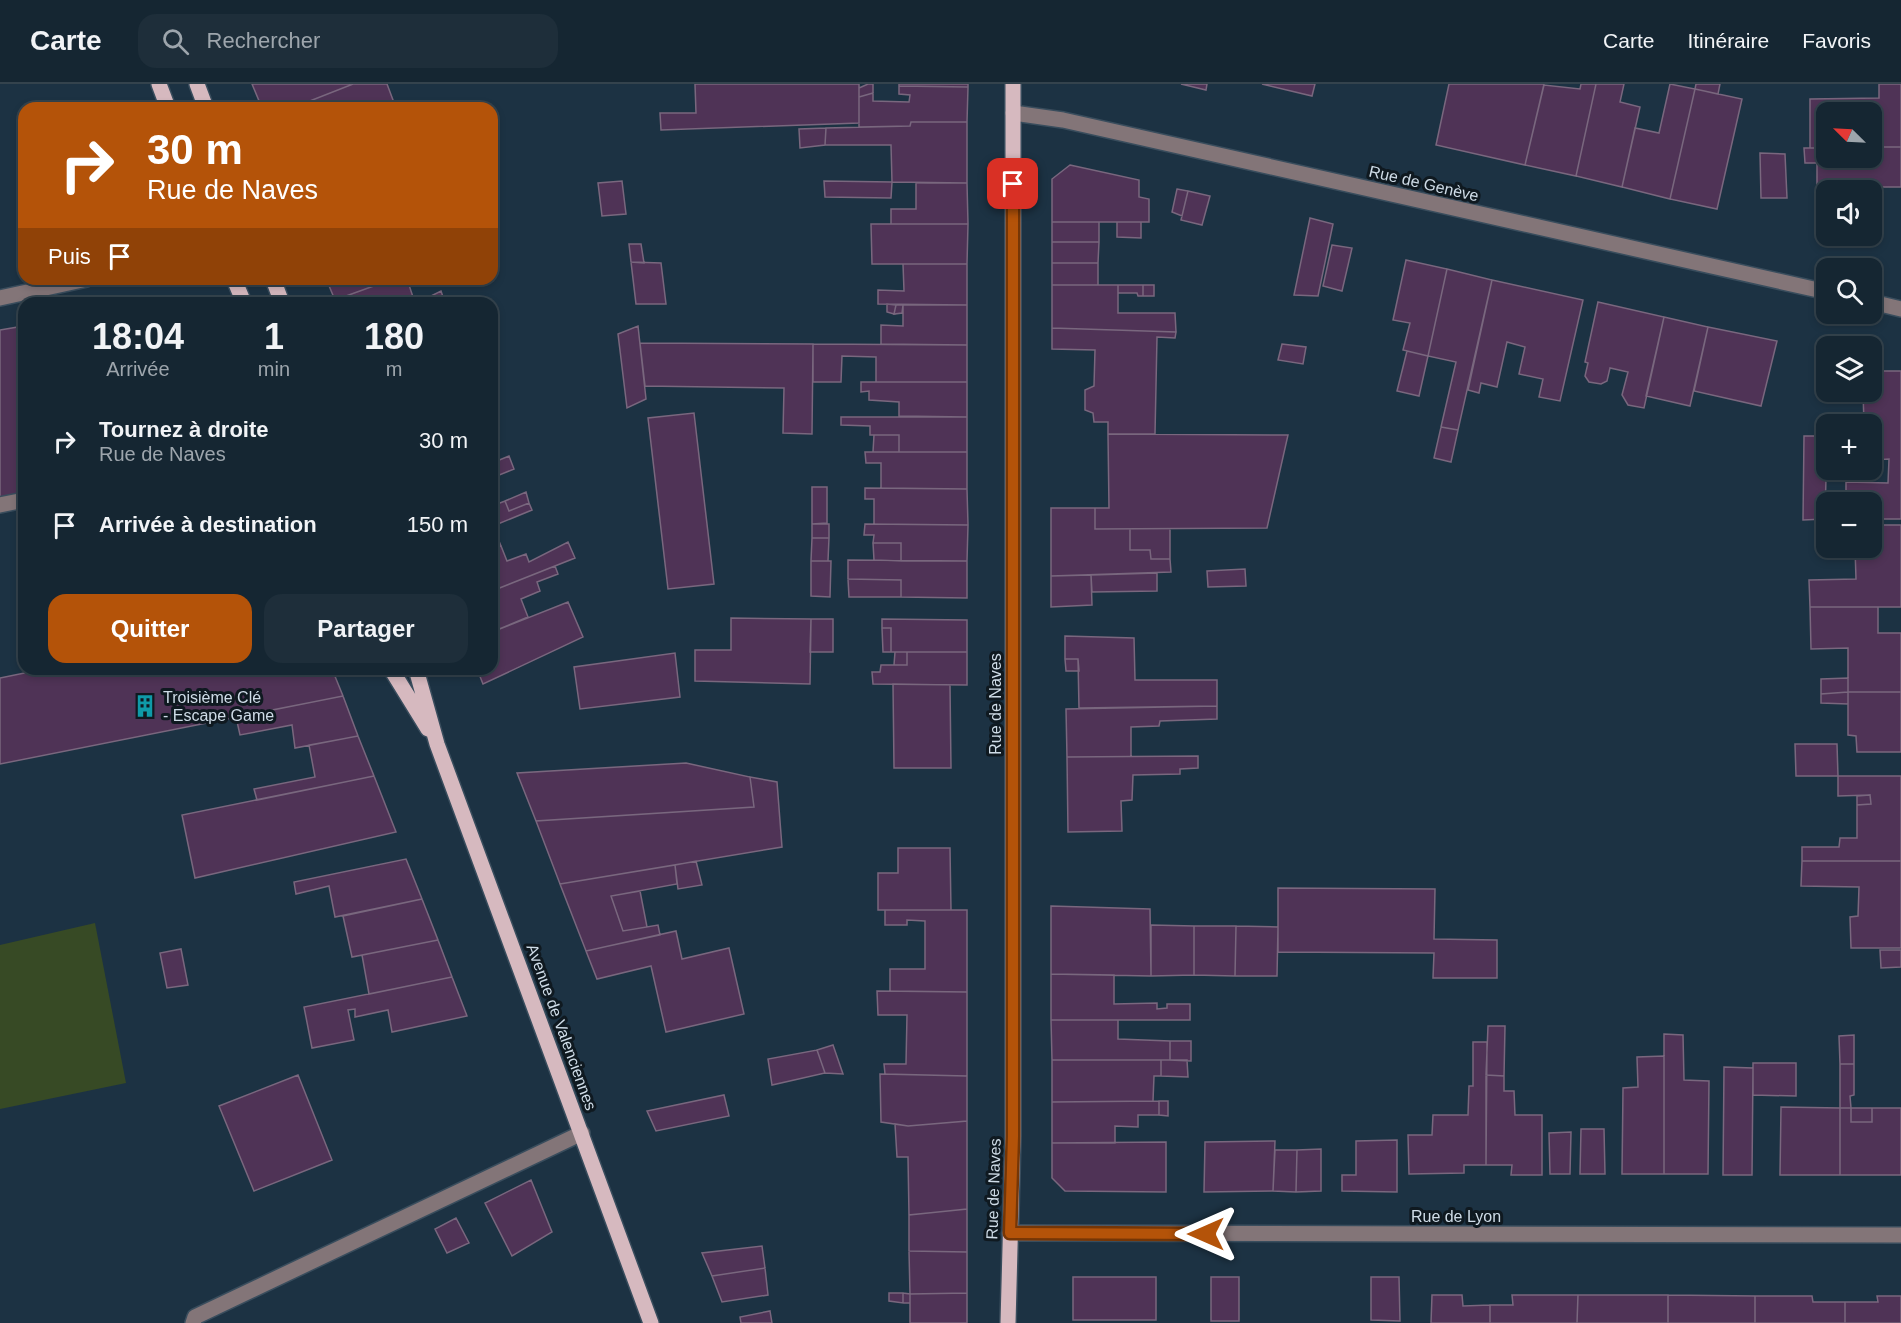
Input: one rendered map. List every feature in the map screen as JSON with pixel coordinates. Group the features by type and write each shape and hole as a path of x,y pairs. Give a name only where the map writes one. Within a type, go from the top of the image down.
{"main road":[{"path":"159,84 166,102"},
{"path":"197,84 204,102"},
{"name":"Rue de Naves","path":"1008,1323 1013,1136 1013,84"},
{"name":"Avenue de Valenciennes","path":"395,675 437,744"},
{"name":"Avenue de Valenciennes","path":"418,675 437,744 651,1323"}],"street":[{"name":"Rue de Genève","path":"1013,113 1063,120 1816,290"},
{"path":"0,298 60,285"},
{"path":"1882,304 1901,309"},
{"path":"0,505 18,501"},
{"path":"193,1323 195,1317 582,1133"},
{"name":"Rue de Lyon","path":"1010,1233 1901,1235"}],"green space":[{"path":"95,923 126,1083 0,1109 0,945"}],"building":[{"path":"252,84 353,84 307,102 260,102"},
{"path":"353,84 387,84 394,102 307,102"},
{"path":"695,84 859,84 859,123 661,130 660,113 696,113"},
{"path":"873,84 873,93 859,97 859,88"},
{"path":"899,84 968,84 968,87 899,86"},
{"path":"1181,84 1207,84 1206,90"},
{"path":"1262,84 1315,84 1312,96"},
{"path":"1449,84 1544,84 1525,165 1436,145"},
{"path":"1581,84 1596,84 1576,176 1525,165 1544,85 1580,89"},
{"path":"1596,84 1624,84 1620,102 1640,107 1622,187 1576,176"},
{"path":"1670,84 1695,89 1670,199 1622,187 1635,128 1659,133"},
{"path":"1696,84 1720,84 1718,94 1695,89"},
{"path":"1879,84 1901,84 1901,147 1882,147 1882,102 1816,102 1816,148 1810,148 1810,99 1879,98"},
{"path":"899,86 968,87 967,122 911,122 910,126 859,127 859,97 873,93 873,101 909,102 910,95 899,94"},
{"path":"1695,89 1742,99 1717,209 1670,199"},
{"path":"911,122 967,122 967,183 892,182 891,145 825,145 826,128 910,126"},
{"path":"826,128 825,145 800,148 799,129"},
{"path":"1882,147 1901,147 1901,187 1882,187 1882,180 1817,180 1817,168 1882,168"},
{"path":"1804,148 1816,148 1816,163 1805,163"},
{"path":"1760,153 1785,154 1787,198 1761,198"},
{"path":"1070,165 1139,180 1139,197 1149,199 1149,222 1052,222 1052,179"},
{"path":"622,181 626,214 602,216 598,183"},
{"path":"824,181 892,182 891,198 825,197"},
{"path":"916,183 967,183 968,224 891,224 891,209 916,209"},
{"path":"1177,189 1188,191 1182,216 1172,212"},
{"path":"1188,191 1210,196 1202,225 1181,220"},
{"path":"1310,218 1333,224 1318,296 1294,295"},
{"path":"1052,222 1099,222 1099,242 1052,242"},
{"path":"1117,222 1141,222 1141,238 1117,237"},
{"path":"871,224 968,224 967,264 872,264"},
{"path":"1052,242 1099,242 1098,263 1052,263"},
{"path":"629,244 641,244 644,263 631,262"},
{"path":"1332,245 1352,248 1342,291 1323,286"},
{"path":"1406,260 1447,269 1428,356 1403,350 1410,323 1393,320"},
{"path":"631,262 661,263 666,304 636,304"},
{"path":"1052,263 1098,263 1098,285 1052,285"},
{"path":"903,264 967,264 967,305 878,304 878,290 904,291"},
{"path":"1447,269 1492,280 1458,430 1441,427 1456,362 1428,356"},
{"path":"1492,280 1583,300 1560,401 1539,397 1543,379 1519,374 1525,347 1507,342 1497,387 1481,383 1479,393 1468,390"},
{"path":"329,285 376,285 343,297 334,297"},
{"path":"376,285 409,285 413,297 343,297"},
{"path":"1052,285 1118,285 1118,313 1175,313 1176,332 1052,328"},
{"path":"1118,285 1143,285 1143,296 1138,296 1137,293 1118,293"},
{"path":"1143,285 1154,285 1154,296 1143,296"},
{"path":"441,291 443,297 429,297"},
{"path":"1598,302 1664,317 1644,408 1628,405 1622,395 1628,372 1610,368 1607,381 1601,384 1589,382 1585,376 1588,363 1585,362"},
{"path":"887,304 896,305 894,314 887,312"},
{"path":"896,305 903,305 902,313 894,314"},
{"path":"903,305 967,305 967,345 881,344 881,325 903,326"},
{"path":"1664,317 1708,327 1690,406 1646,396"},
{"path":"638,326 646,399 627,408 618,334"},
{"path":"18,327 18,494 0,498 0,330"},
{"path":"1708,327 1777,341 1761,406 1694,391"},
{"path":"1052,328 1176,332 1175,338 1157,337 1155,434 1108,434 1108,422 1094,422 1093,413 1085,410 1085,390 1094,386 1095,350 1052,349"},
{"path":"640,343 813,344 812,434 783,433 784,388 645,386"},
{"path":"813,344 967,345 967,382 876,382 876,357 842,356 841,382 813,382"},
{"path":"1282,344 1306,347 1303,364 1278,360"},
{"path":"1407,351 1428,356 1419,396 1397,391"},
{"path":"1882,371 1901,371 1901,519 1882,519 1882,492 1846,492 1846,482 1888,483 1889,459 1882,459 1882,414 1864,414 1863,402 1882,402"},
{"path":"861,382 967,382 967,417 899,416 899,402 869,400 869,391 861,392"},
{"path":"694,413 714,584 668,589 648,418"},
{"path":"841,417 967,417 967,452 899,452 899,435 870,435 870,426 841,425"},
{"path":"1441,427 1458,430 1451,462 1434,458"},
{"path":"1108,434 1288,435 1267,528 1095,529 1095,508 1109,508"},
{"path":"874,435 899,435 899,452 873,452"},
{"path":"1804,436 1816,436 1816,480 1826,480 1826,492 1816,492 1816,519 1803,520"},
{"path":"865,452 967,452 967,489 881,488 881,463 866,463"},
{"path":"509,456 514,469 498,476 498,461"},
{"path":"812,487 827,487 827,523 812,524"},
{"path":"865,488 967,489 968,525 874,524 874,499 865,499"},
{"path":"526,492 529,503 509,511 505,501"},
{"path":"505,501 509,511 529,503 532,510 498,524 498,504"},
{"path":"1051,508 1095,508 1095,529 1130,529 1130,550 1150,550 1151,559 1170,559 1171,572 1051,576"},
{"path":"812,524 829,524 829,538 812,538"},
{"path":"865,524 968,525 967,561 901,561 901,543 873,543 874,535 864,535"},
{"path":"1882,525 1901,525 1901,607 1810,607 1809,580 1856,579 1855,558 1882,558"},
{"path":"1130,529 1170,529 1170,559 1151,559 1150,550 1130,550"},
{"path":"812,538 829,538 828,561 811,561"},
{"path":"568,542 575,558 498,589 498,547 501,546 507,561 526,554 529,562"},
{"path":"873,543 901,543 901,561 874,560"},
{"path":"848,560 967,561 967,598 901,597 901,580 848,579"},
{"path":"811,561 831,561 830,597 811,596"},
{"path":"555,566 558,574 537,582 540,591 521,599 528,617 498,630 498,589"},
{"path":"1245,569 1246,586 1208,587 1207,571"},
{"path":"1157,573 1157,591 1092,592 1091,575"},
{"path":"1091,575 1092,605 1051,607 1051,576"},
{"path":"848,579 901,580 901,597 849,597"},
{"path":"568,602 583,637 483,684 479,675 498,675 498,630"},
{"path":"1810,607 1878,607 1878,633 1901,633 1901,692 1848,692 1848,648 1811,649"},
{"path":"731,618 811,619 810,684 695,681 695,650 731,650"},
{"path":"811,619 833,619 833,652 810,652"},
{"path":"882,619 967,620 967,652 891,652 891,628 882,628"},
{"path":"882,628 891,628 891,652 883,652"},
{"path":"1065,636 1134,638 1135,680 1217,680 1217,706 1079,708 1078,659 1065,659"},
{"path":"895,652 907,652 907,665 894,665"},
{"path":"907,652 967,652 967,685 873,684 872,672 880,672 881,665 907,665"},
{"path":"675,653 680,697 580,709 574,667"},
{"path":"1065,659 1078,659 1079,671 1066,671"},
{"name":"Troisième Clé - Escape Game","path":"18,674 334,675 343,696 0,764 0,678"},
{"path":"1848,678 1848,692 1821,694 1821,679"},
{"path":"893,684 950,685 951,768 894,768"},
{"path":"1848,692 1848,704 1821,703 1821,694"},
{"path":"1848,692 1901,692 1901,752 1857,752 1856,736 1848,735"},
{"path":"343,696 358,736 295,748 292,725 240,735 236,717"},
{"path":"1217,706 1217,719 1160,721 1159,726 1131,727 1131,757 1067,757 1066,709"},
{"path":"358,736 374,776 257,800 254,789 315,777 309,745"},
{"path":"1795,744 1837,744 1838,776 1796,776"},
{"path":"1198,756 1198,768 1180,769 1180,774 1133,775 1132,800 1121,801 1122,831 1068,832 1067,757"},
{"path":"686,763 750,777 754,807 536,821 517,773"},
{"path":"374,776 396,832 195,878 182,815"},
{"path":"1838,776 1901,776 1901,861 1802,861 1802,847 1839,847 1840,838 1857,838 1857,805 1871,804 1870,795 1838,796"},
{"path":"750,777 777,782 782,847 560,884 536,821 754,807"},
{"path":"1870,795 1871,804 1857,805 1857,796"},
{"path":"898,848 950,848 951,910 878,910 878,873 898,873"},
{"path":"406,859 422,899 335,917 329,886 296,894 294,882"},
{"path":"696,861 702,885 678,889 675,865"},
{"path":"1802,861 1901,861 1901,948 1851,948 1850,917 1858,916 1859,887 1801,886"},
{"path":"675,865 677,884 611,896 623,931 658,925 660,935 586,951 560,884"},
{"path":"1278,888 1435,889 1434,939 1497,940 1497,978 1433,978 1434,953 1278,952"},
{"path":"640,891 647,927 623,931 611,896"},
{"path":"422,899 438,940 352,957 343,916"},
{"path":"1051,906 1150,909 1151,976 1051,974"},
{"path":"885,910 967,910 967,992 890,991 890,969 925,969 925,921 907,920 907,925 885,925"},
{"path":"1151,925 1194,926 1194,975 1151,976"},
{"path":"1194,926 1236,926 1235,976 1194,975"},
{"path":"1236,926 1278,927 1277,976 1235,976"},
{"path":"676,931 682,959 729,948 744,1014 666,1032 651,966 597,979 586,951"},
{"path":"438,940 452,977 369,994 362,955"},
{"path":"181,949 188,985 167,988 160,953"},
{"path":"1880,950 1901,950 1901,967 1881,968"},
{"path":"1051,974 1114,975 1114,1004 1157,1003 1157,1009 1167,1008 1167,1004 1190,1004 1190,1020 1051,1020"},
{"path":"452,977 467,1016 392,1032 388,1010 355,1017 355,1009 348,1010 354,1040 312,1048 304,1007"},
{"path":"877,991 967,992 967,1076 885,1074 884,1064 906,1064 907,1015 878,1015"},
{"path":"1051,1020 1118,1020 1118,1039 1170,1041 1170,1060 1052,1060"},
{"path":"1488,1026 1505,1026 1504,1076 1486,1075"},
{"path":"1664,1034 1683,1035 1684,1080 1709,1081 1708,1174 1664,1174"},
{"path":"1854,1035 1854,1064 1840,1064 1839,1036"},
{"path":"1170,1041 1191,1041 1191,1061 1170,1060"},
{"path":"1473,1042 1487,1042 1486,1165 1464,1165 1464,1173 1409,1174 1408,1135 1432,1135 1433,1115 1468,1115 1469,1086 1473,1086"},
{"path":"833,1045 843,1074 825,1073 817,1050"},
{"path":"817,1050 825,1073 772,1085 768,1059"},
{"path":"1664,1056 1664,1174 1622,1174 1623,1088 1638,1087 1637,1057"},
{"path":"1052,1060 1161,1060 1161,1076 1154,1076 1153,1101 1052,1102"},
{"path":"1161,1060 1187,1060 1188,1077 1161,1076"},
{"path":"1753,1063 1796,1063 1796,1096 1753,1095"},
{"path":"1840,1064 1854,1064 1854,1095 1850,1096 1851,1108 1840,1108"},
{"path":"1724,1067 1753,1068 1752,1175 1723,1175"},
{"path":"880,1074 967,1076 967,1121 908,1126 881,1122"},
{"path":"298,1075 332,1160 254,1191 219,1106"},
{"path":"1486,1075 1504,1076 1504,1091 1514,1091 1515,1115 1542,1115 1542,1175 1511,1175 1512,1165 1486,1165"},
{"path":"724,1095 729,1116 656,1131 647,1111"},
{"path":"1159,1101 1168,1101 1168,1116 1159,1115"},
{"path":"1159,1101 1159,1115 1138,1115 1138,1127 1115,1126 1115,1143 1052,1143 1052,1102"},
{"path":"1781,1107 1840,1108 1840,1175 1780,1175"},
{"path":"1840,1108 1851,1108 1851,1122 1872,1122 1872,1108 1901,1108 1901,1175 1840,1175"},
{"path":"1851,1108 1872,1108 1872,1122 1851,1122"},
{"path":"967,1121 967,1209 909,1215 908,1157 897,1157 895,1124 908,1126"},
{"path":"1581,1129 1604,1129 1605,1174 1580,1174"},
{"path":"1571,1132 1570,1174 1550,1174 1549,1133"},
{"path":"1397,1140 1397,1192 1342,1191 1342,1175 1356,1175 1356,1141"},
{"path":"1275,1141 1273,1191 1204,1192 1205,1142"},
{"path":"1166,1142 1166,1192 1065,1191 1052,1178 1052,1143"},
{"path":"1321,1149 1321,1191 1296,1192 1297,1150"},
{"path":"1275,1150 1297,1150 1296,1192 1273,1191"},
{"path":"531,1180 552,1232 512,1256 485,1203"},
{"path":"967,1209 967,1252 909,1251 909,1215"},
{"path":"456,1218 469,1243 447,1253 435,1229"},
{"path":"762,1246 765,1268 712,1276 702,1253"},
{"path":"909,1251 967,1252 967,1293 910,1294"},
{"path":"765,1268 768,1295 722,1302 712,1276"},
{"path":"1073,1277 1156,1277 1156,1320 1073,1320"},
{"path":"1211,1277 1239,1277 1239,1321 1211,1321"},
{"path":"1371,1277 1399,1277 1400,1321 1371,1320"},
{"path":"889,1293 903,1293 903,1303 889,1301"},
{"path":"903,1293 910,1294 910,1303 903,1303"},
{"path":"967,1293 967,1323 910,1323 910,1294"},
{"path":"1432,1295 1462,1295 1463,1306 1490,1305 1490,1323 1431,1323"},
{"path":"1512,1295 1578,1295 1577,1323 1490,1323 1490,1305 1513,1305"},
{"path":"1578,1295 1668,1295 1668,1323 1577,1323"},
{"path":"1668,1295 1755,1296 1755,1323 1668,1323"},
{"path":"1755,1296 1812,1296 1813,1302 1845,1302 1845,1323 1755,1323"},
{"path":"1877,1296 1901,1296 1901,1323 1845,1323 1845,1302 1878,1302"},
{"path":"770,1311 772,1323 741,1323 740,1317"}],"place":[{"name":"Troisième Clé - Escape Game","path":"145,706"}],"route":[{"path":"1013,184 1013,1136 1010,1233 1206,1234"}]}
